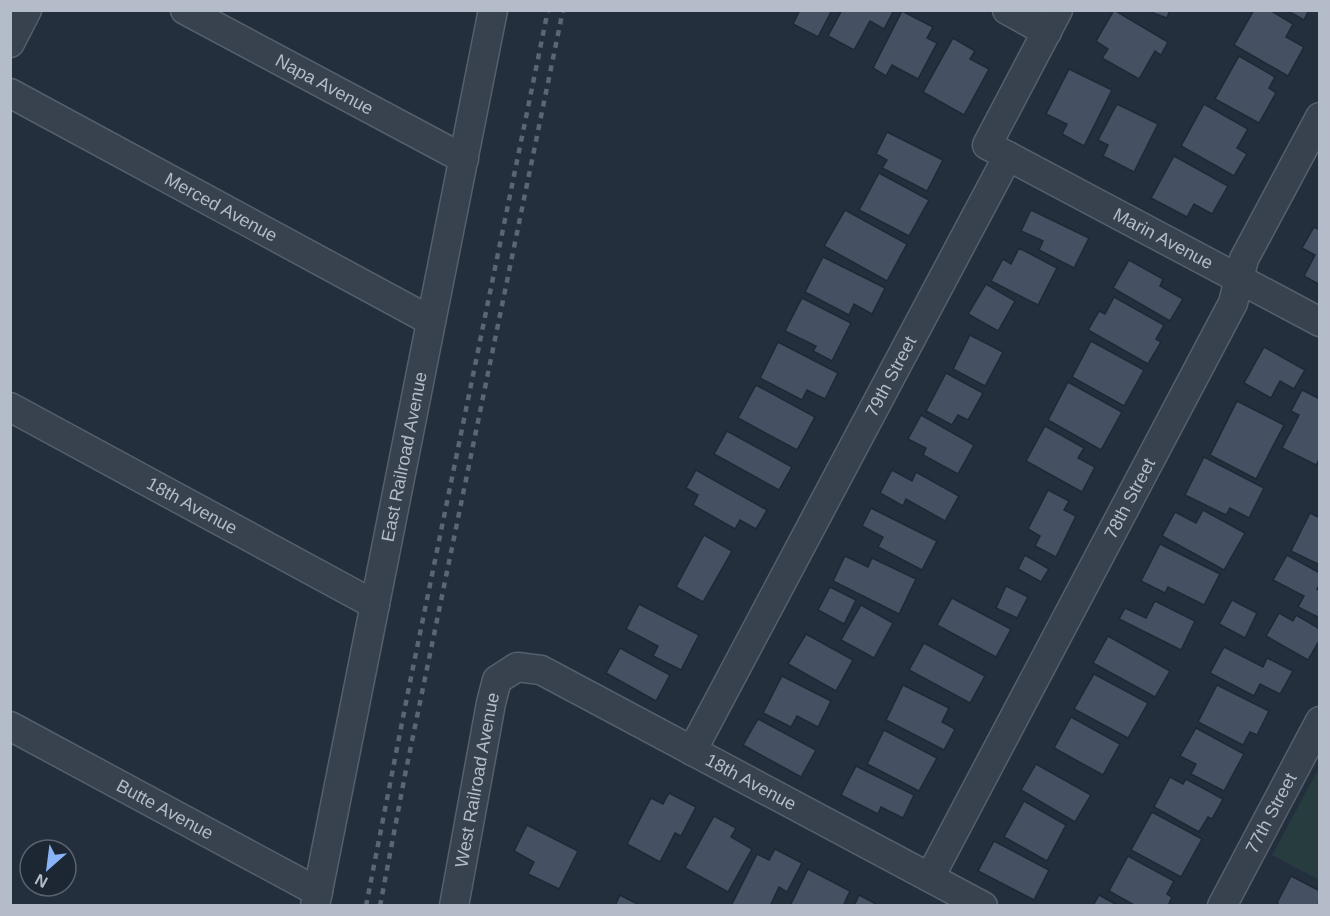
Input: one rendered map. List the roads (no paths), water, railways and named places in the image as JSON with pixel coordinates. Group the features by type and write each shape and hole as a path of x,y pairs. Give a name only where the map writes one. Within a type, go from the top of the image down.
{"street":[{"path":"10,43 27,10"},
{"name":"Napa Avenue","path":"185,10 464,159"},
{"name":"East Railroad Avenue","path":"316,899 493,10"},
{"path":"1007,10 1053,21 987,145 1008,156"},
{"name":"Merced Avenue","path":"10,93 431,321"},
{"name":"78th Street","path":"930,878 1228,313 1233,303 1244,259 1320,117"},
{"name":"Marin Avenue","path":"1008,156 1320,322"},
{"name":"79th Street","path":"692,751 1008,156"},
{"name":"18th Avenue","path":"10,407 375,605"},
{"name":"18th Avenue","path":"517,666 541,670 983,906"},
{"name":"West Railroad Avenue","path":"454,906 497,680 517,666"},
{"name":"77th Street","path":"1222,906 1320,721"},
{"name":"Butte Avenue","path":"10,726 316,899"}],"railway":[{"path":"366,906 548,10"},
{"path":"380,906 563,10"}]}
